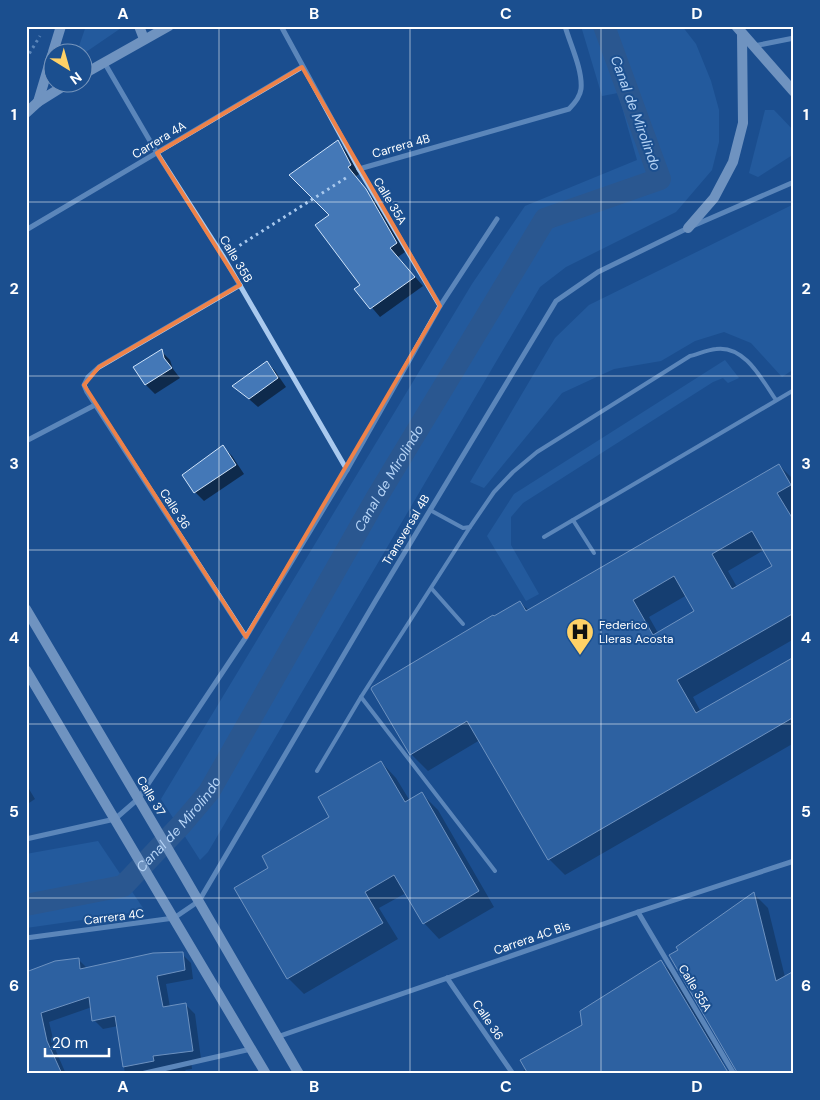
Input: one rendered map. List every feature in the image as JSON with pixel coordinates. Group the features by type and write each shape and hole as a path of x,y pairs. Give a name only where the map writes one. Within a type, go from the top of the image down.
{"main road":[{"path":"56,42 61,26"},
{"path":"139,26 144,39"},
{"path":"92,69 169,26"},
{"path":"739,30 794,92"},
{"path":"688,228 714,198 733,162 743,122 739,30"},
{"path":"38,102 42,89"},
{"path":"26,113 38,102 54,92"},
{"name":"Calle 37","path":"26,609 299,1074"},
{"path":"26,670 266,1074"}],"street":[{"name":"Calle 35A","path":"281,26 359,169 440,306"},
{"name":"Carrera 4B","path":"359,169 569,109 577,101 581,90 580,76 565,26"},
{"path":"753,46 794,38"},
{"name":"Calle 35B","path":"104,62 157,153 223,256 347,470"},
{"name":"Carrera 4A","path":"26,230 302,67"},
{"path":"688,228 794,182"},
{"path":"26,839 115,819 138,799 246,637 347,470 440,306 497,219"},
{"name":"Transversal 4B","path":"199,901 556,301 598,272 688,228"},
{"name":"Calle 36","path":"240,285 99,367 88,377 84,384 95,405 246,637"},
{"path":"26,440 95,405"},
{"name":"Carrera 4C Bis","path":"277,1037 638,912 794,861"},
{"name":"Carrera 4C","path":"26,938 174,918 199,901"},
{"name":"Calle 35A","path":"638,912 734,1074"},
{"name":"Calle 36","path":"447,978 513,1074"},
{"path":"141,1074 251,1049"}],"lane":[{"path":"317,771 361,697 494,492 513,472 537,452 690,356 718,348 733,350 749,362 776,400"},
{"path":"544,537 794,390"},
{"path":"430,510 464,528 470,527"},
{"path":"572,520 594,553"},
{"path":"432,589 463,624"},
{"path":"361,697 495,871"}],"path":[{"path":"26,59 41,32"},
{"name":"Carrera 4B","path":"223,256 359,169"}],"highlighted area":[{"path":"302,67 440,306 246,637 84,385 99,367 240,285 157,153"}],"shaded area":[{"path":"86,26 124,26 92,48 92,42 80,42"},
{"path":"581,26 682,26 696,44 711,81 719,110 719,142 712,170 676,212 566,267 540,287 208,852 200,860 161,799 472,284 525,206 637,160 618,93 602,96"},
{"path":"765,110 774,110 794,131 794,154 758,177 749,173"},
{"path":"794,204 794,369 782,377 751,343 724,332 695,341 661,361 614,369 562,393 484,488 470,482 555,338 589,305"},
{"path":"725,360 739,378 728,383 723,378 713,382 523,503 511,517 511,545 539,594 526,601 487,536 514,494"},
{"path":"98,841 145,911 26,928 26,854"}],"building":[{"path":"338,140 351,165 348,167 366,189 397,243 390,248 415,277 370,309 354,289 360,285 315,225 329,215 289,175"},
{"path":"162,349 164,358 172,368 145,385 133,367"},
{"path":"267,361 278,378 249,399 232,386"},
{"path":"223,445 236,465 194,493 182,475"},
{"path":"779,464 791,485 777,493 794,521 794,613 677,680 696,713 794,657 794,717 548,860 467,721 410,755 371,689 493,615 520,601 526,611","holes":["752,531 772,566 732,589 712,554","674,576 694,611 653,635 633,600"]},
{"path":"381,761 405,802 422,792 479,891 423,924 394,875 365,892 383,923 287,979 234,888 268,868 262,856 329,817 318,797"},
{"path":"754,892 776,981 794,971 794,1074 738,1074 669,955 678,950 676,947"},
{"path":"183,952 185,970 157,976 163,1007 186,1003 193,1051 153,1056 154,1061 123,1067 115,1016 92,1021 89,997 41,1013 47,1041 62,1074 26,1074 26,972 55,961 79,958 80,969 153,953"},
{"path":"661,960 729,1074 528,1074 520,1060 582,1025 580,1011"}],"waterway":[{"name":"Canal de Mirolindo","path":"26,905 123,886 181,825 209,792 377,497 545,219 660,179 604,26"}],"place":[{"name":"Federico Lleras Acosta","path":"580,656"}]}
